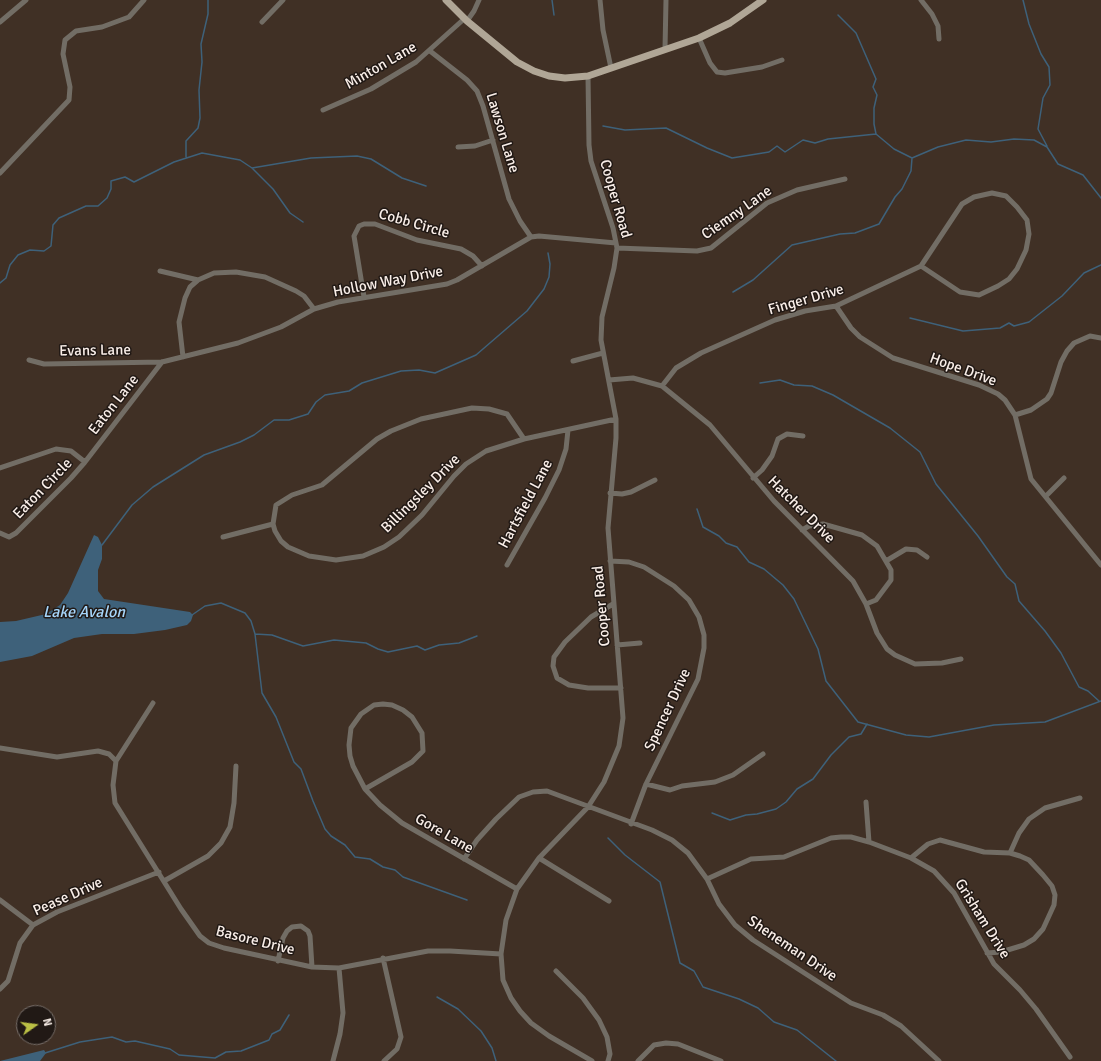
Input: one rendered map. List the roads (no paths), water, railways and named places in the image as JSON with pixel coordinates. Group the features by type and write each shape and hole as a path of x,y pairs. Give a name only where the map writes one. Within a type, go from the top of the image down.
{"main road":[{"path":"446,0 466,20 501,50 534,71 549,76 565,78 588,76 699,38 730,23 763,0"}],"street":[{"path":"0,22 26,0"},
{"path":"0,173 68,100 70,87 64,54 65,40 76,32 116,23 128,17 144,0"},
{"path":"262,22 283,0"},
{"name":"Minton Lane","path":"323,110 371,89 416,62 466,20 474,11 479,0"},
{"path":"600,0 603,30 611,68"},
{"path":"665,49 666,0"},
{"path":"921,0 932,14 938,26 939,39"},
{"path":"699,38 710,63 717,72 725,73 762,67 782,60"},
{"name":"Lawson Lane","path":"430,51 467,80 477,91 493,140 509,199 531,237"},
{"name":"Cooper Road","path":"588,76 589,145 591,161 613,228 616,246 614,268 602,316 603,353 616,419 616,438 608,528 623,718 619,746 610,770 588,807 539,858 517,889 506,920 501,954 503,980 511,998 520,1011 531,1023 549,1036 592,1061"},
{"path":"458,147 475,146 493,140"},
{"name":"Ciemny Lane","path":"616,246 707,249 720,242 767,203 797,190 845,179"},
{"path":"992,193 1006,196 1017,207 1029,226 1026,250 1017,269 1009,279 979,295 960,292 921,266 957,209 974,197 992,193"},
{"name":"Cobb Circle","path":"364,297 354,236 359,226 364,224 375,224 417,240 461,249 473,256 482,266"},
{"path":"531,237 540,236 616,246"},
{"name":"Hollow Way Drive","path":"162,362 183,358 238,343 282,327 314,310 364,297 448,284 531,237"},
{"name":"Finger Drive","path":"662,386 676,368 701,353 775,320 805,311 836,306 921,266"},
{"path":"160,271 198,280"},
{"path":"183,358 179,322 185,298 190,288 198,280 214,272 265,277 304,296 314,310"},
{"name":"Hope Drive","path":"836,306 851,328 869,344 893,358 990,390 1005,400 1015,415 1031,479 1101,565"},
{"path":"1015,415 1031,410 1047,399 1051,393 1061,362 1067,351 1074,343 1090,336 1101,338"},
{"path":"572,362 603,353"},
{"name":"Evans Lane","path":"29,360 44,364 162,362"},
{"name":"Eaton Lane","path":"85,462 162,362"},
{"name":"Hatcher Drive","path":"609,380 633,378 662,386 720,434 753,478 853,581 866,604 871,620 882,642 894,655 915,664 942,663 961,659"},
{"path":"223,537 273,524 276,505 285,499 322,485 377,439 391,431 421,419 472,408 489,409 507,414 524,439"},
{"name":"Billingsley Drive","path":"273,524 281,541 288,547 309,556 336,560 363,556 384,547 399,536 422,514 466,464 486,450 524,439 616,419"},
{"name":"Hartsfield Lane","path":"507,565 546,498 559,470 566,449 568,430"},
{"path":"753,478 762,470 772,456 778,439 787,434 803,436"},
{"name":"Eaton Circle","path":"0,468 56,449 71,452 85,462 16,534 9,537 0,533"},
{"path":"1046,496 1064,478"},
{"path":"610,493 622,494 631,492 655,480"},
{"path":"802,530 816,524 824,524 862,534 877,546 891,570 891,580 876,600 866,604"},
{"path":"886,561 906,549 917,550 927,558"},
{"name":"Spencer Drive","path":"610,561 629,562 644,567 674,586 689,600 699,617 704,635 701,666 693,691 646,784 631,824"},
{"path":"614,604 591,617 565,642 554,657 553,666 557,678 569,685 588,688 621,688"},
{"path":"617,646 640,643"},
{"name":"Basore Drive","path":"154,703 116,761 114,785 116,803 127,825 185,914 200,936 209,943 278,961 312,967 340,968 384,958 428,951 450,950 501,954"},
{"name":"Gore Lane","path":"365,790 412,762 423,751 423,742 418,725 403,710 392,705 374,705 360,714 352,728 349,745 350,756 353,766 365,790 380,805 402,823 517,889"},
{"path":"0,748 57,756 98,751 108,754 116,761"},
{"path":"646,784 670,790 682,786 715,782 733,775 763,754"},
{"path":"164,880 208,856 221,843 230,827 234,803 236,766"},
{"name":"Sheneman Drive","path":"464,859 477,840 496,819 520,797 533,792 547,791 631,824 652,830 672,840 688,852 706,879 719,904 734,925 752,940 851,1003 883,1015 901,1026 939,1061"},
{"path":"1010,853 1029,819 1045,808 1080,798"},
{"path":"866,802 869,842"},
{"name":"Grisham Drive","path":"706,879 752,859 784,857 831,838 851,837 869,842 911,858 934,871 954,893 994,964 1020,990 1036,1009 1070,1057"},
{"path":"911,858 928,844 940,840 984,852 1010,853 1029,860 1052,886 1055,895 1054,905 1043,928 1034,939 1013,949 987,953"},
{"path":"539,858 609,901"},
{"name":"Pease Drive","path":"0,989 8,982 20,943 33,925 57,912 159,872"},
{"path":"0,900 33,925"},
{"path":"278,961 283,938 287,931 292,927 301,926 308,931 310,936 312,967"},
{"path":"384,958 401,1037 397,1049 384,1061"},
{"path":"333,1061 340,1034 343,1013 340,968"},
{"path":"556,971 584,998 599,1020 609,1046 608,1061"},
{"path":"638,1061 654,1045 660,1043 678,1044 721,1061"}],"water":[{"name":"Lake Avalon","path":"94,535 98,537 102,545 102,559 98,570 98,591 104,599 190,612 193,615 191,621 187,625 165,630 134,634 102,634 74,638 32,656 0,662 0,622 16,621 46,614 60,605 68,593"},
{"path":"44,1050 46,1053 40,1061 0,1061"}],"waterway":[{"path":"186,157 186,141 198,128 200,118 199,90 202,62 201,44 208,14 208,0"},
{"path":"552,0 554,15"},
{"path":"1023,0 1029,24 1041,54 1049,67 1050,85 1043,98 1038,129 1047,146"},
{"path":"838,15 856,33 876,79 873,87 877,95 874,108 874,124 876,134"},
{"path":"603,126 625,130 666,128 707,148 732,158 769,152 777,146 785,152 803,140 815,143 828,139 876,134 894,149 912,158 938,147 966,140 991,142 1014,139 1034,140 1047,147 1058,164 1083,175 1101,198"},
{"path":"0,283 6,278 10,265 18,255 30,250 44,251 51,246 53,225 59,218 86,206 98,206 107,198 111,189 111,181 125,177 134,182 174,162 202,153 240,160 252,168 311,158 357,156 371,159 402,178 426,186"},
{"path":"733,292 753,280 792,245 840,234 855,233 879,224 895,197 902,189 911,171 912,158"},
{"path":"252,168 273,189 290,213 303,222"},
{"path":"102,545 132,505 153,487 204,455 240,442 254,435 274,420 289,420 308,414 316,402 325,395 349,391 362,383 401,371 419,370 435,373 476,355 527,311 544,289 549,277 550,264 548,253"},
{"path":"910,318 963,331 1000,328 1009,323 1014,326 1029,322 1062,296 1084,273 1101,265"},
{"path":"760,383 780,380 794,385 812,386 833,395 890,428 920,452 936,484 978,536 1007,577 1015,584 1019,601 1045,631 1061,653 1079,687 1088,691 1099,701"},
{"path":"697,509 703,527 719,536 726,543 737,547 749,562 764,569 783,585 794,599 818,649 826,681 858,722 906,735 929,737 994,725 1045,722 1101,701"},
{"path":"192,615 205,606 221,603 245,613 251,621 255,634 262,693 276,717 294,762 301,769 325,829 331,836 345,845 355,857 370,859 383,867 395,870 403,877 467,900"},
{"path":"255,634 272,635 303,646 334,640 366,643 388,652 417,646 425,650 439,645 459,643 477,636"},
{"path":"712,813 730,820 776,809 786,802 797,789 813,779 831,755 849,737 861,734 867,724"},
{"path":"608,838 625,855 660,882 680,963 694,971 703,987 739,999 758,1008 774,1022 797,1030 836,1061"},
{"path":"437,997 458,1009 481,1031 492,1048 496,1061"},
{"path":"45,1053 80,1042 112,1037 126,1042 135,1041 170,1049 179,1055 215,1058 226,1052 241,1051 269,1040 272,1034 280,1030 289,1015"}]}
